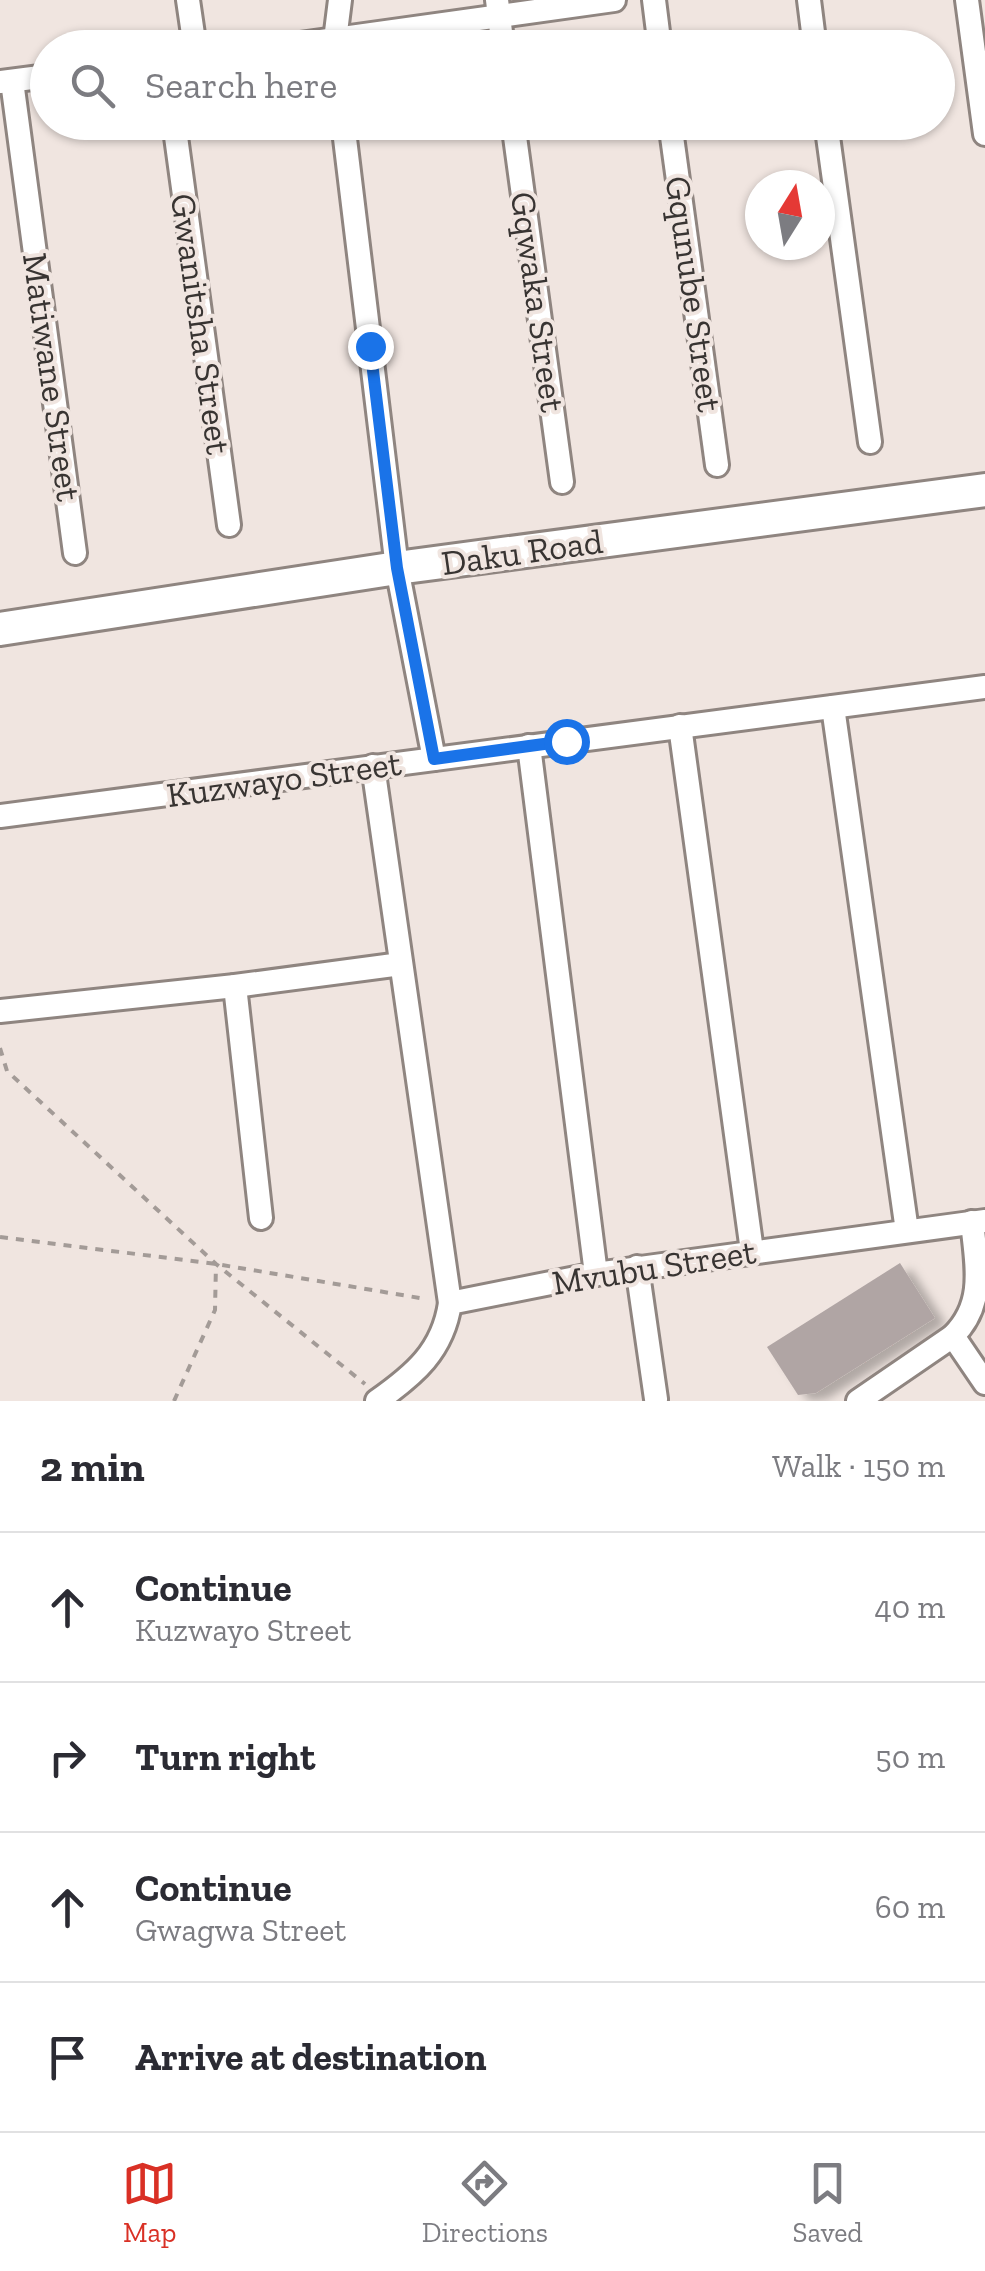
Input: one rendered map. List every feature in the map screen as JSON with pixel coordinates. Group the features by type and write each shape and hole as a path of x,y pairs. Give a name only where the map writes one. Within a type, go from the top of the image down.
{"main road":[{"name":"Daku Road","path":"0,629 397,568 985,490"}],"street":[{"path":"188,0 192,30"},
{"path":"338,30 340,0"},
{"path":"398,30 498,8 614,0"},
{"path":"654,0 658,30"},
{"path":"808,0 812,30"},
{"path":"967,0 985,134"},
{"name":"Matiwane Street","path":"6,82 75,554"},
{"name":"Gwanitsha Street","path":"176,140 229,525"},
{"path":"345,140 397,568 434,759"},
{"name":"Gqwaka Street","path":"516,140 562,482"},
{"name":"Gqunube Street","path":"672,140 717,465"},
{"path":"828,140 870,442"},
{"name":"Kuzwayo Street","path":"0,816 985,687"},
{"path":"833,706 907,1231"},
{"path":"680,726 752,1251"},
{"path":"529,746 596,1274"},
{"path":"373,766 450,1304 441,1340 408,1392 379,1399"},
{"path":"0,1011 401,964"},
{"path":"236,986 261,1218"},
{"path":"858,1401 953,1336 975,1314 979,1299 978,1222"},
{"name":"Mvubu Street","path":"450,1304 596,1274 978,1222"},
{"path":"637,1268 656,1399"},
{"path":"953,1336 985,1383"}],"path":[{"path":"0,1048 7,1072 216,1264 379,1399"},
{"path":"0,1238 216,1264 450,1304"},
{"path":"174,1401 215,1310 216,1264"}],"building":[{"path":"900,1263 935,1318 816,1393 798,1395 767,1347"}],"route":[{"path":"370,346 397,568 434,759 566,741"}]}
